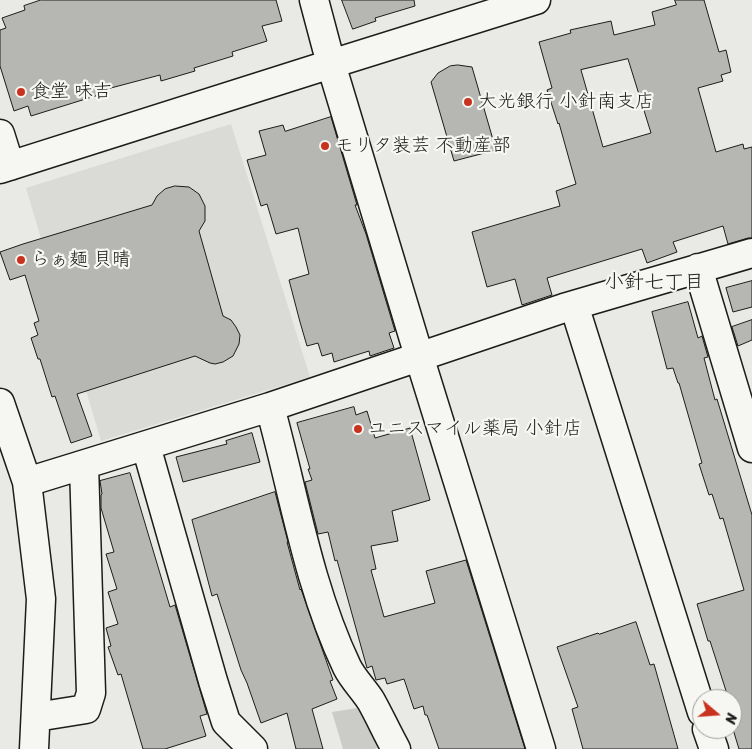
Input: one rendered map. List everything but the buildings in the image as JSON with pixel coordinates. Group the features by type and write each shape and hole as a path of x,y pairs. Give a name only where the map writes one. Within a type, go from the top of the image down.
{"street":[{"path":"314,0 331,64 419,356 541,749"},
{"path":"0,134 5,168 536,0"},
{"path":"27,482 270,407 574,304 752,253"},
{"path":"698,268 752,448"},
{"path":"574,304 695,689"},
{"path":"0,403 27,482 41,599 34,749"},
{"path":"270,407 318,597 348,669 371,701 396,749"},
{"path":"146,446 226,722 253,749"},
{"path":"36,717 86,709 91,693 84,465"}],"shaded area":[{"path":"231,124 310,377 101,441 26,188"},
{"path":"357,708 376,729 384,746 374,749 343,749 332,712"}],"place":[{"name":"食堂 味吉","path":"21,92"},
{"name":"大光銀行 小針南支店","path":"468,102"},
{"name":"モリタ装芸 不動産部","path":"325,146"},
{"name":"らぁ麺 貝晴","path":"21,260"},
{"name":"ユニスマイル薬局 小針店","path":"358,429"}],"district":[{"name":"小針七丁目","path":"654,283"}]}
